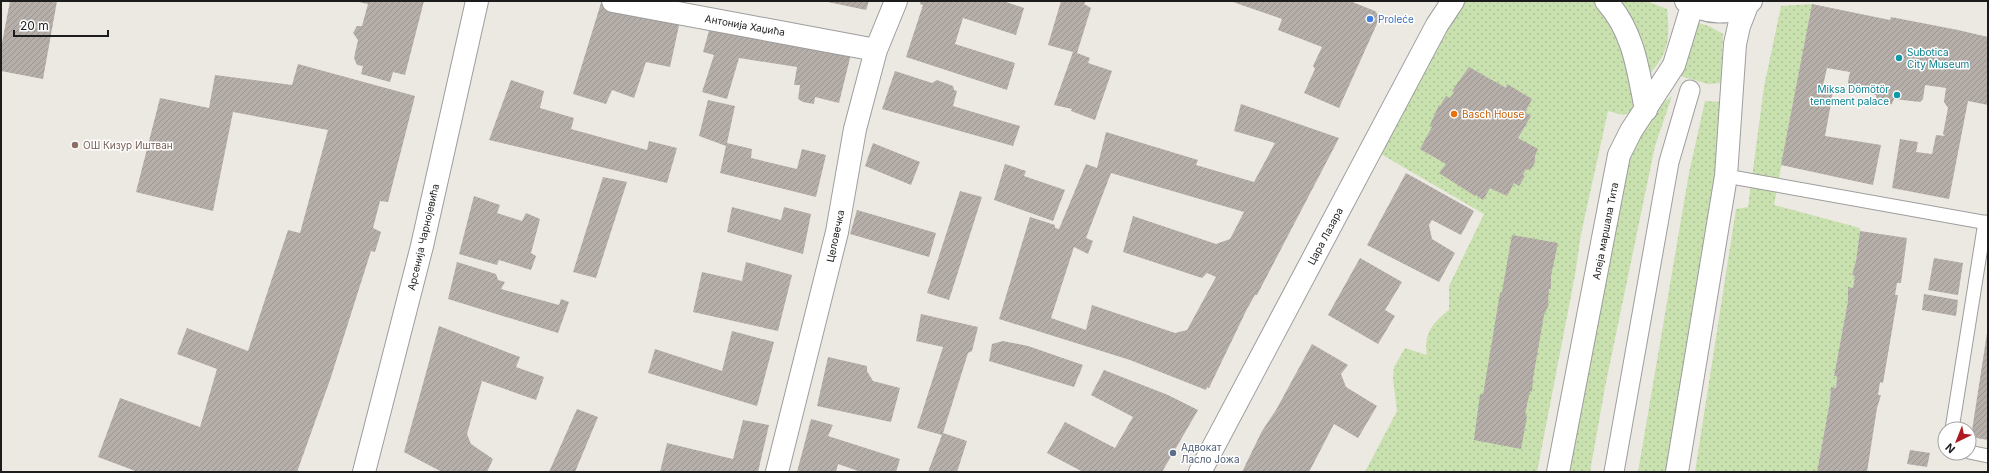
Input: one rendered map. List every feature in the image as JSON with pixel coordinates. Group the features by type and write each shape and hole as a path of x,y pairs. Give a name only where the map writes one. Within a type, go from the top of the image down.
{"street":[{"name":"Арсенија Чарнојевића","path":"364,472 422,246 477,1"},
{"name":"Антонија Хаџића","path":"613,1 876,50"},
{"name":"Целовечка","path":"778,472 837,232 856,129 876,50 896,1"},
{"name":"Цара Лазара","path":"1200,472 1437,25 1453,1"},
{"path":"1606,1 1618,15 1633,48 1646,110"},
{"path":"1689,3 1707,11 1722,12 1736,9 1749,2"},
{"path":"1677,472 1726,176 1735,44 1739,26 1749,2"},
{"name":"Алеја маршала Тита","path":"1558,472 1619,155 1630,131 1646,110 1674,65 1689,3"},
{"path":"1614,472 1669,162 1690,90"}],"lane":[{"path":"1726,176 1986,223 1953,421"},
{"path":"1977,454 1988,456"}],"green space":[{"path":"1463,1 1600,1 1613,19 1639,109 1623,115 1608,111 1581,234 1575,275 1537,472 1365,472 1397,411 1393,379 1394,367 1405,348 1427,355 1426,341 1430,329 1438,319 1449,310 1449,286 1484,214 1374,150"},
{"path":"1615,1 1646,1 1667,9 1668,37 1666,45 1660,60 1648,76"},
{"path":"1812,4 1774,205 1860,228 1856,261 1852,275 1855,276 1853,288 1848,288 1848,301 1834,376 1837,376 1836,388 1831,387 1830,401 1817,472 1695,472 1736,209 1748,207 1764,87 1781,6"},
{"path":"1699,23 1711,27 1723,34 1721,83 1708,84 1677,75 1680,68 1688,61 1693,29"},
{"path":"1672,96 1655,146 1605,387 1590,472 1564,472 1626,156 1650,113"},
{"path":"1705,101 1723,102 1722,131 1670,472 1638,472 1689,173"}],"building":[{"path":"10,1 57,1 43,79 1,71 1,48"},
{"path":"354,1 424,1 405,75 393,72 390,82 361,74 363,66 357,65 354,58 358,40 353,33 357,26 362,26 368,4"},
{"path":"823,1 869,1 866,10"},
{"path":"921,1 1003,1 1024,8 1016,35 963,18 955,44 1015,63 1007,90 906,57 923,5 920,4"},
{"path":"1061,1 1086,1 1084,4 1091,8 1077,53 1090,58 1088,63 1112,71 1095,120 1071,111 1072,109 1054,105 1073,52 1048,45"},
{"path":"1230,1 1350,1 1375,11 1380,17 1339,108 1304,93 1315,69 1313,66 1322,47 1278,30 1282,19"},
{"path":"601,3 680,21 670,67 646,62 634,98 612,90 606,104 573,94"},
{"name":"Miksa Dömötör tenement palace","path":"1812,4 1890,20 1891,17 1988,37 1988,105 1968,101 1949,199 1892,188 1900,139 1918,142 1916,152 1932,154 1936,135 1945,136 1943,134 1948,108 1944,102 1946,88 1925,85 1923,99 1920,102 1894,99 1892,104 1882,106 1877,101 1876,95 1848,90 1850,72 1827,68 1822,90 1833,92 1825,136 1881,145 1873,185 1781,165"},
{"path":"710,27 852,50 839,103 815,97 814,104 803,102 798,99 800,85 794,85 797,67 739,58 727,99 702,92 714,55 703,52"},
{"path":"298,64 415,96 388,202 380,201 373,228 381,232 375,252 371,251 330,380 297,472 138,472 98,457 120,398 200,427 217,369 177,354 187,328 248,351 288,230 300,233 328,130 233,112 213,211 136,192 160,98 209,108 215,75 292,85"},
{"path":"1469,67 1506,88 1507,84 1532,99 1525,112 1531,116 1518,138 1538,149 1535,156 1535,162 1531,169 1525,170 1523,175 1525,176 1519,186 1514,183 1507,196 1490,188 1483,200 1476,195 1475,196 1439,173 1446,164 1420,149 1432,127 1430,125 1439,105 1440,106 1446,96 1450,98 1454,92 1452,91"},
{"path":"895,71 932,83 937,80 953,86 954,90 957,91 953,106 1020,126 1013,146 882,109"},
{"path":"511,80 544,91 540,108 574,118 571,129 647,150 649,141 677,148 667,183 489,140"},
{"path":"708,100 735,106 727,143 752,149 751,158 797,169 802,149 826,155 816,197 720,173 726,146 699,136"},
{"path":"1241,104 1339,138 1257,295 1255,295 1247,309 1209,388 1207,387 1206,390 1130,360 999,319 1030,217 1055,225 1055,228 1059,229 1086,164 1097,168 1106,132 1198,160 1196,165 1254,182 1275,143 1234,131","holes":["1111,173 1244,212 1230,239 1216,244 1133,216 1123,252 1202,278 1207,273 1216,277 1187,330 1175,333 1092,305 1086,330 1051,318 1074,247 1088,254 1093,241 1086,238"]},
{"path":"873,143 920,162 911,185 865,166"},
{"path":"1005,164 1026,171 1024,176 1065,190 1053,221 994,200"},
{"path":"1406,173 1474,211 1461,235 1432,220 1429,225 1432,239 1455,253 1439,282 1367,245"},
{"path":"603,177 627,182 596,278 573,272"},
{"path":"960,191 982,197 949,300 927,293"},
{"path":"474,196 500,205 497,213 522,221 526,213 540,219 531,253 536,256 531,270 499,260 497,265 459,254"},
{"path":"732,207 781,220 784,207 811,214 803,254 727,232"},
{"path":"857,210 936,233 929,257 850,234"},
{"path":"1860,231 1907,238 1901,283 1897,283 1895,295 1898,295 1883,383 1880,382 1878,395 1881,395 1877,408 1867,472 1817,472 1830,401 1831,387 1836,388 1837,376 1834,376 1848,301 1848,287 1853,288 1855,276 1852,275 1856,261"},
{"path":"1512,235 1558,243 1551,276 1551,289 1549,289 1549,304 1544,315 1532,392 1530,391 1525,414 1527,416 1521,449 1474,440 1480,394 1483,395 1500,293 1502,292"},
{"path":"1360,258 1402,282 1385,310 1395,316 1378,344 1328,315"},
{"path":"1934,258 1963,263 1958,295 1928,290"},
{"path":"457,262 496,274 498,280 505,282 501,289 559,305 561,299 569,302 558,333 448,299"},
{"path":"746,262 792,275 778,331 693,312 702,272 742,281"},
{"path":"1924,294 1958,300 1956,316 1922,310"},
{"path":"921,314 978,327 972,351 968,353 943,433 967,441 957,472 928,472 942,435 917,428 943,347 916,341"},
{"path":"439,326 520,357 516,367 544,377 536,400 482,381 467,434 471,444 493,459 487,472 442,472 404,452"},
{"path":"732,331 774,342 757,406 648,373 655,349 722,371"},
{"path":"1987,333 1988,440 1977,438 1977,421 1973,421"},
{"path":"1003,341 1028,346 1083,365 1074,387 989,361 992,344"},
{"path":"1312,344 1348,365 1341,374 1346,387 1377,406 1358,438 1334,424 1309,472 1242,472 1262,431 1276,410"},
{"path":"828,357 867,366 867,371 873,381 900,388 891,422 817,406"},
{"path":"1104,370 1168,395 1198,410 1162,472 1083,472 1047,453 1065,422 1115,448 1133,417 1091,395"},
{"path":"577,409 598,417 575,472 549,472"},
{"path":"811,419 833,425 828,436 900,459 896,472 861,472 838,464 836,472 797,472"},
{"path":"743,420 769,425 758,472 660,472 667,443 733,459"},
{"path":"1910,450 1930,453 1927,467 1907,464"}],"place":[{"name":"Proleće","path":"1370,19"},
{"name":"Subotica City Museum","path":"1899,58"},
{"name":"Miksa Dömötör tenement palace","path":"1897,95"},
{"name":"Basch House","path":"1454,114"},
{"name":"ОШ Кизур Иштван","path":"75,145"},
{"name":"Адвокат Ласло Јожа","path":"1173,453"}]}
